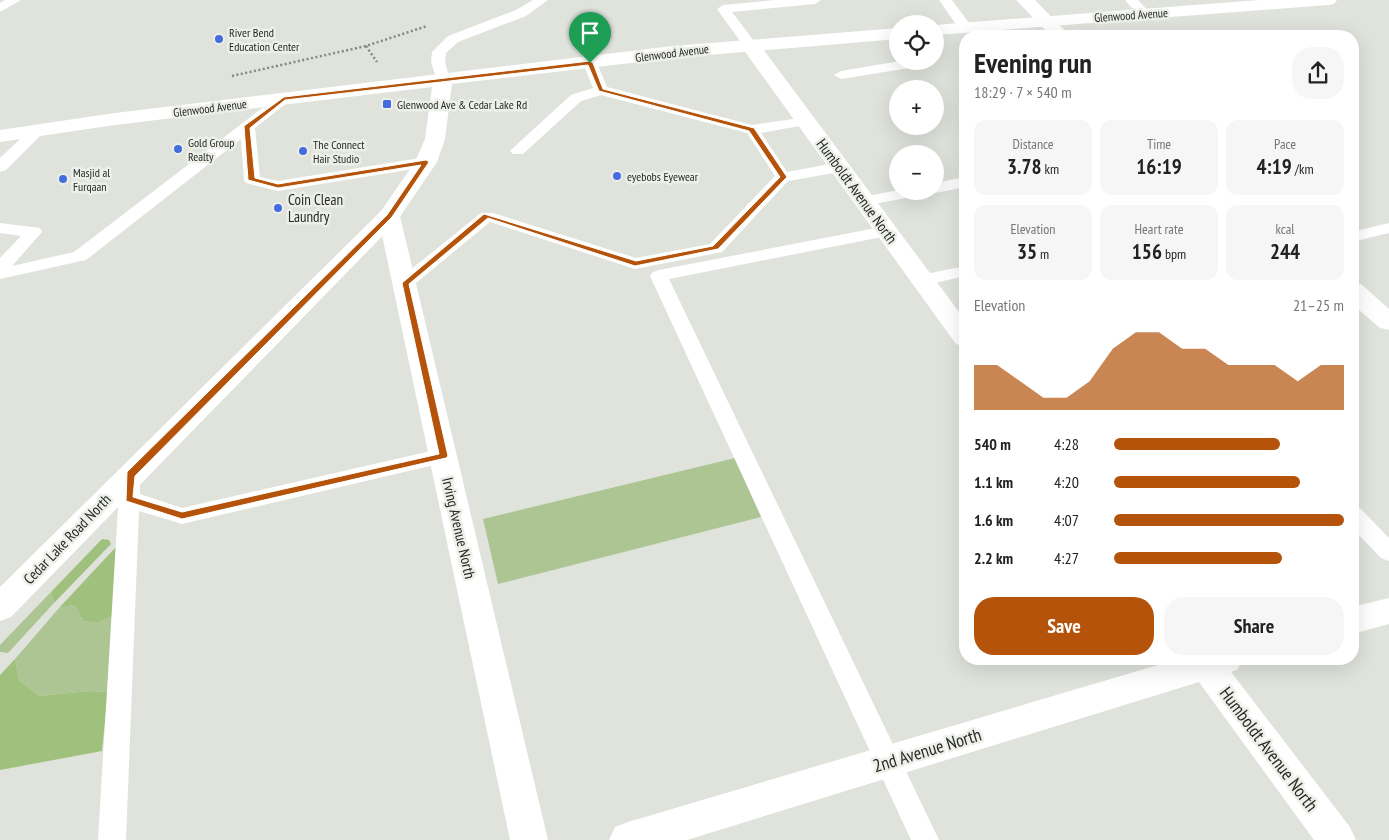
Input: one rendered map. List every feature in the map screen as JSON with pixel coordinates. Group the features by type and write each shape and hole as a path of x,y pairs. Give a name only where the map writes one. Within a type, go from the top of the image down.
{"street":[{"path":"1025,0 1055,30"},
{"name":"Glenwood Avenue","path":"944,29 1145,14 1254,3 1328,0"},
{"name":"Glenwood Avenue","path":"0,136 284,99 590,63 750,45 889,34"},
{"name":"Humboldt Avenue North","path":"750,45 959,330"},
{"name":"Cedar Lake Road North","path":"0,608 130,487 389,216 426,162 435,139 444,80"},
{"name":"Irving Avenue North","path":"389,216 529,840"},
{"path":"1359,296 1389,322"},
{"path":"1359,619 1389,610"},
{"name":"2nd Avenue North","path":"628,840 889,762 1199,665"},
{"name":"Humboldt Avenue North","path":"1215,665 1337,840"}],"lane":[{"path":"0,8 15,0"},
{"path":"444,80 438,62 440,52 453,39 522,13 542,0"},
{"path":"719,4 815,0"},
{"path":"945,0 965,27"},
{"path":"1131,0 1145,14"},
{"path":"719,4 750,45"},
{"path":"590,63 601,90"},
{"path":"840,75 889,67"},
{"path":"518,151 576,98 601,90 752,130 806,121"},
{"path":"0,274 80,256 284,99"},
{"path":"247,127 252,180 278,186 426,162"},
{"path":"0,167 38,130"},
{"path":"752,130 783,177"},
{"path":"405,283 487,216 635,264 716,248 783,177 840,167"},
{"path":"944,186 959,183"},
{"path":"864,201 889,196"},
{"path":"0,228 34,232 0,268"},
{"path":"1359,234 1389,228"},
{"path":"886,231 659,276 925,840"},
{"path":"922,280 959,271"},
{"path":"112,840 130,487 182,516 444,456"},
{"path":"1359,521 1389,552"}],"path":[{"path":"230,77 366,46 432,24"},
{"path":"366,46 382,68"}],"green space":[{"path":"735,458 761,517 498,584 483,519"},
{"path":"102,539 109,540 111,544 54,603 51,592"},
{"path":"116,547 113,616 97,623 84,621 74,605 59,608"},
{"path":"51,592 54,603 8,653 0,652 0,645"},
{"path":"74,605 84,621 97,623 113,616 108,692 89,691 39,696 19,680 15,659 59,608"},
{"path":"15,659 19,680 39,696 89,691 108,692 102,751 0,770 0,675"}],"place":[{"name":"River Bend Education Center","path":"219,39"},
{"name":"Glenwood Ave & Cedar Lake Rd","path":"387,104"},
{"name":"Gold Group Realty","path":"178,149"},
{"name":"The Connect Hair Studio","path":"303,151"},
{"name":"eyebobs Eyewear","path":"617,176"},
{"name":"Masjid al Furqaan","path":"63,179"},
{"name":"Coin Clean Laundry","path":"278,208"}],"route":[{"path":"590,63 601,90 752,130 783,177 716,248 635,264 487,216 405,283 444,456 182,516 129,499 130,475 389,216 426,162 278,186 252,180 247,127 284,99 590,63"}]}
